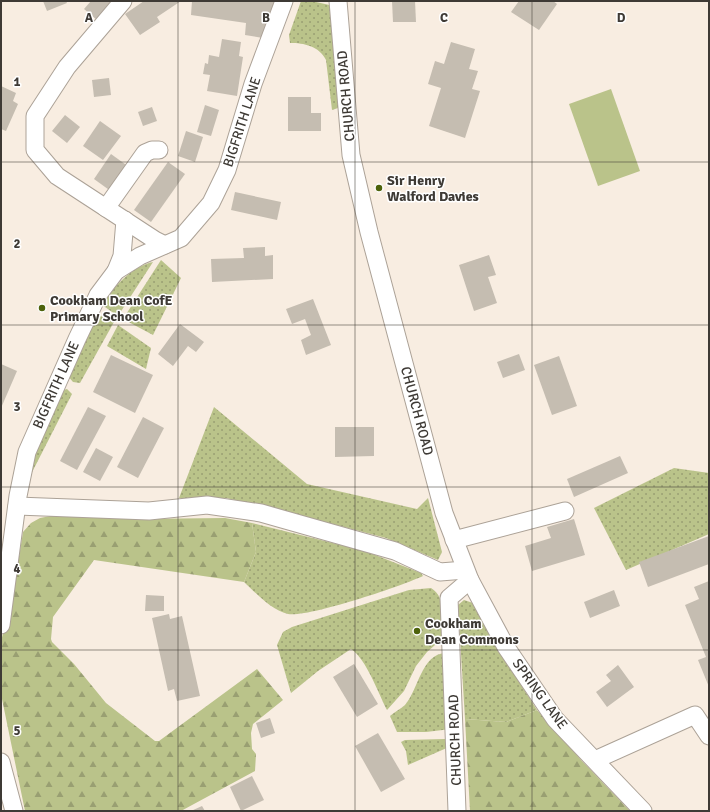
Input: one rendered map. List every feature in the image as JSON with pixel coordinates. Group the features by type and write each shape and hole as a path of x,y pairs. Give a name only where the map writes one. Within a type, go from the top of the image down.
{"street":[{"path":"123,1 66,66 35,116 35,150 57,176 165,245"},
{"name":"BIGFRITH LANE","path":"1,625 11,515 27,452 98,295 116,271 140,256 182,238 211,203 227,170 253,84 284,1"},
{"name":"CHURCH ROAD","path":"338,1 351,155 369,232 444,514 468,575 449,598 457,811"},
{"path":"106,208 146,152 159,150"},
{"path":"116,271 122,256 125,220"},
{"path":"11,515 149,512 207,505 261,513 395,551 440,572 468,575"},
{"path":"454,540 565,512"},
{"name":"SPRING LANE","path":"468,575 506,648 555,719 643,811"},
{"path":"595,760 695,715 709,736"},
{"path":"1,762 14,811"}],"green space":[{"path":"301,1 316,2 334,6 341,107 332,110 326,60 323,55 311,46 290,43 289,35"},
{"path":"611,89 640,171 598,186 569,104"},
{"path":"161,260 181,278 153,335 123,319"},
{"path":"153,262 118,316 102,305 117,285 130,273 137,268"},
{"path":"101,316 114,322 80,383 73,382 67,375 95,320"},
{"path":"118,325 151,348 146,369 107,346"},
{"path":"67,389 72,394 25,486 26,473 60,391"},
{"path":"214,407 307,484 417,509 428,498 442,552 438,560 386,538 283,511 226,498 179,498"},
{"path":"674,468 709,473 709,534 626,570 594,508"},
{"path":"61,514 136,519 225,518 252,523 256,552 244,582 94,560 53,617 51,639 106,703 155,741 159,741 257,669 283,700 253,724 251,733 252,749 256,754 255,771 181,811 25,811 2,699 1,641 12,600 23,532 31,523 40,518"},
{"path":"252,523 365,551 421,573 423,576 396,587 334,606 298,614 288,614 270,605 244,582 256,552"},
{"path":"431,588 436,592 442,604 443,638 427,652 416,666 404,691 387,710 372,677 357,654 351,649 318,671 291,693 277,645 283,632 292,627 409,590"},
{"path":"464,600 473,603 497,647 537,710 506,722 465,719 458,605"},
{"path":"446,653 451,729 426,732 397,732 390,716 405,705 410,698 421,673 431,659"},
{"path":"537,710 582,761 630,811 470,811 465,719 506,722"},
{"path":"445,739 451,741 449,747 408,765 406,751 401,742 405,740"}],"building":[{"path":"43,1 66,1 67,3 47,11"},
{"path":"91,1 114,1 97,20 84,9"},
{"path":"144,1 181,1 157,17 160,22 140,35 125,14"},
{"path":"192,1 277,1 275,16 267,14 263,38 245,35 246,23 191,15"},
{"path":"392,1 415,1 416,22 393,22"},
{"path":"519,1 553,1 557,4 539,30 511,12"},
{"path":"222,39 241,42 239,56 243,57 237,96 207,91 210,75 203,74 205,63 208,64 209,55 219,57"},
{"path":"451,42 475,49 469,69 478,71 472,89 480,91 465,138 429,126 441,88 428,84 435,61 444,64"},
{"path":"109,78 111,95 94,97 92,80"},
{"path":"1,86 16,93 13,101 18,104 6,131 1,129"},
{"path":"288,97 311,97 311,113 321,113 321,131 288,131"},
{"path":"205,105 219,110 211,136 197,132"},
{"path":"152,107 157,121 143,126 138,112"},
{"path":"65,115 80,127 67,143 52,131"},
{"path":"100,121 121,136 103,160 83,146"},
{"path":"186,131 203,137 195,162 178,156"},
{"path":"111,154 129,167 112,192 94,179"},
{"path":"168,162 185,174 151,222 134,210"},
{"path":"235,192 281,202 277,220 231,210"},
{"path":"265,247 265,256 273,255 273,279 212,282 211,259 244,258 243,248"},
{"path":"489,255 496,275 488,277 497,303 474,311 459,265"},
{"path":"313,299 331,345 306,355 301,340 311,335 305,319 292,324 286,309"},
{"path":"180,324 204,342 196,352 188,346 173,366 158,354"},
{"path":"519,354 525,370 503,378 497,362"},
{"path":"111,355 153,375 135,413 93,392"},
{"path":"559,356 577,406 552,415 534,365"},
{"path":"1,364 17,371 1,408"},
{"path":"88,407 106,416 77,470 60,461"},
{"path":"143,417 164,428 138,478 117,467"},
{"path":"335,427 374,427 374,456 335,457"},
{"path":"96,448 113,457 100,481 83,472"},
{"path":"620,456 628,473 574,497 567,479"},
{"path":"574,519 585,555 532,571 525,546 551,538 547,527"},
{"path":"709,536 709,564 648,587 639,562"},
{"path":"709,581 709,687 698,660 706,657 685,605 699,599 694,587"},
{"path":"614,590 620,606 590,618 584,602"},
{"path":"146,595 164,596 164,611 145,611"},
{"path":"169,614 170,619 182,616 200,696 177,701 174,689 168,691 152,618"},
{"path":"354,664 378,704 357,717 333,677"},
{"path":"618,665 634,687 607,707 596,692 611,681 606,675"},
{"path":"270,718 275,733 261,738 256,723"},
{"path":"378,733 405,779 381,792 355,746"},
{"path":"252,776 264,800 241,811 230,787"},
{"path":"202,806 205,811 191,811"}],"place":[{"name":"Sir Henry Walford Davies","path":"379,188"},
{"name":"Cookham Dean CofE Primary School","path":"42,308"},
{"name":"Cookham Dean Commons","path":"417,631"}]}
